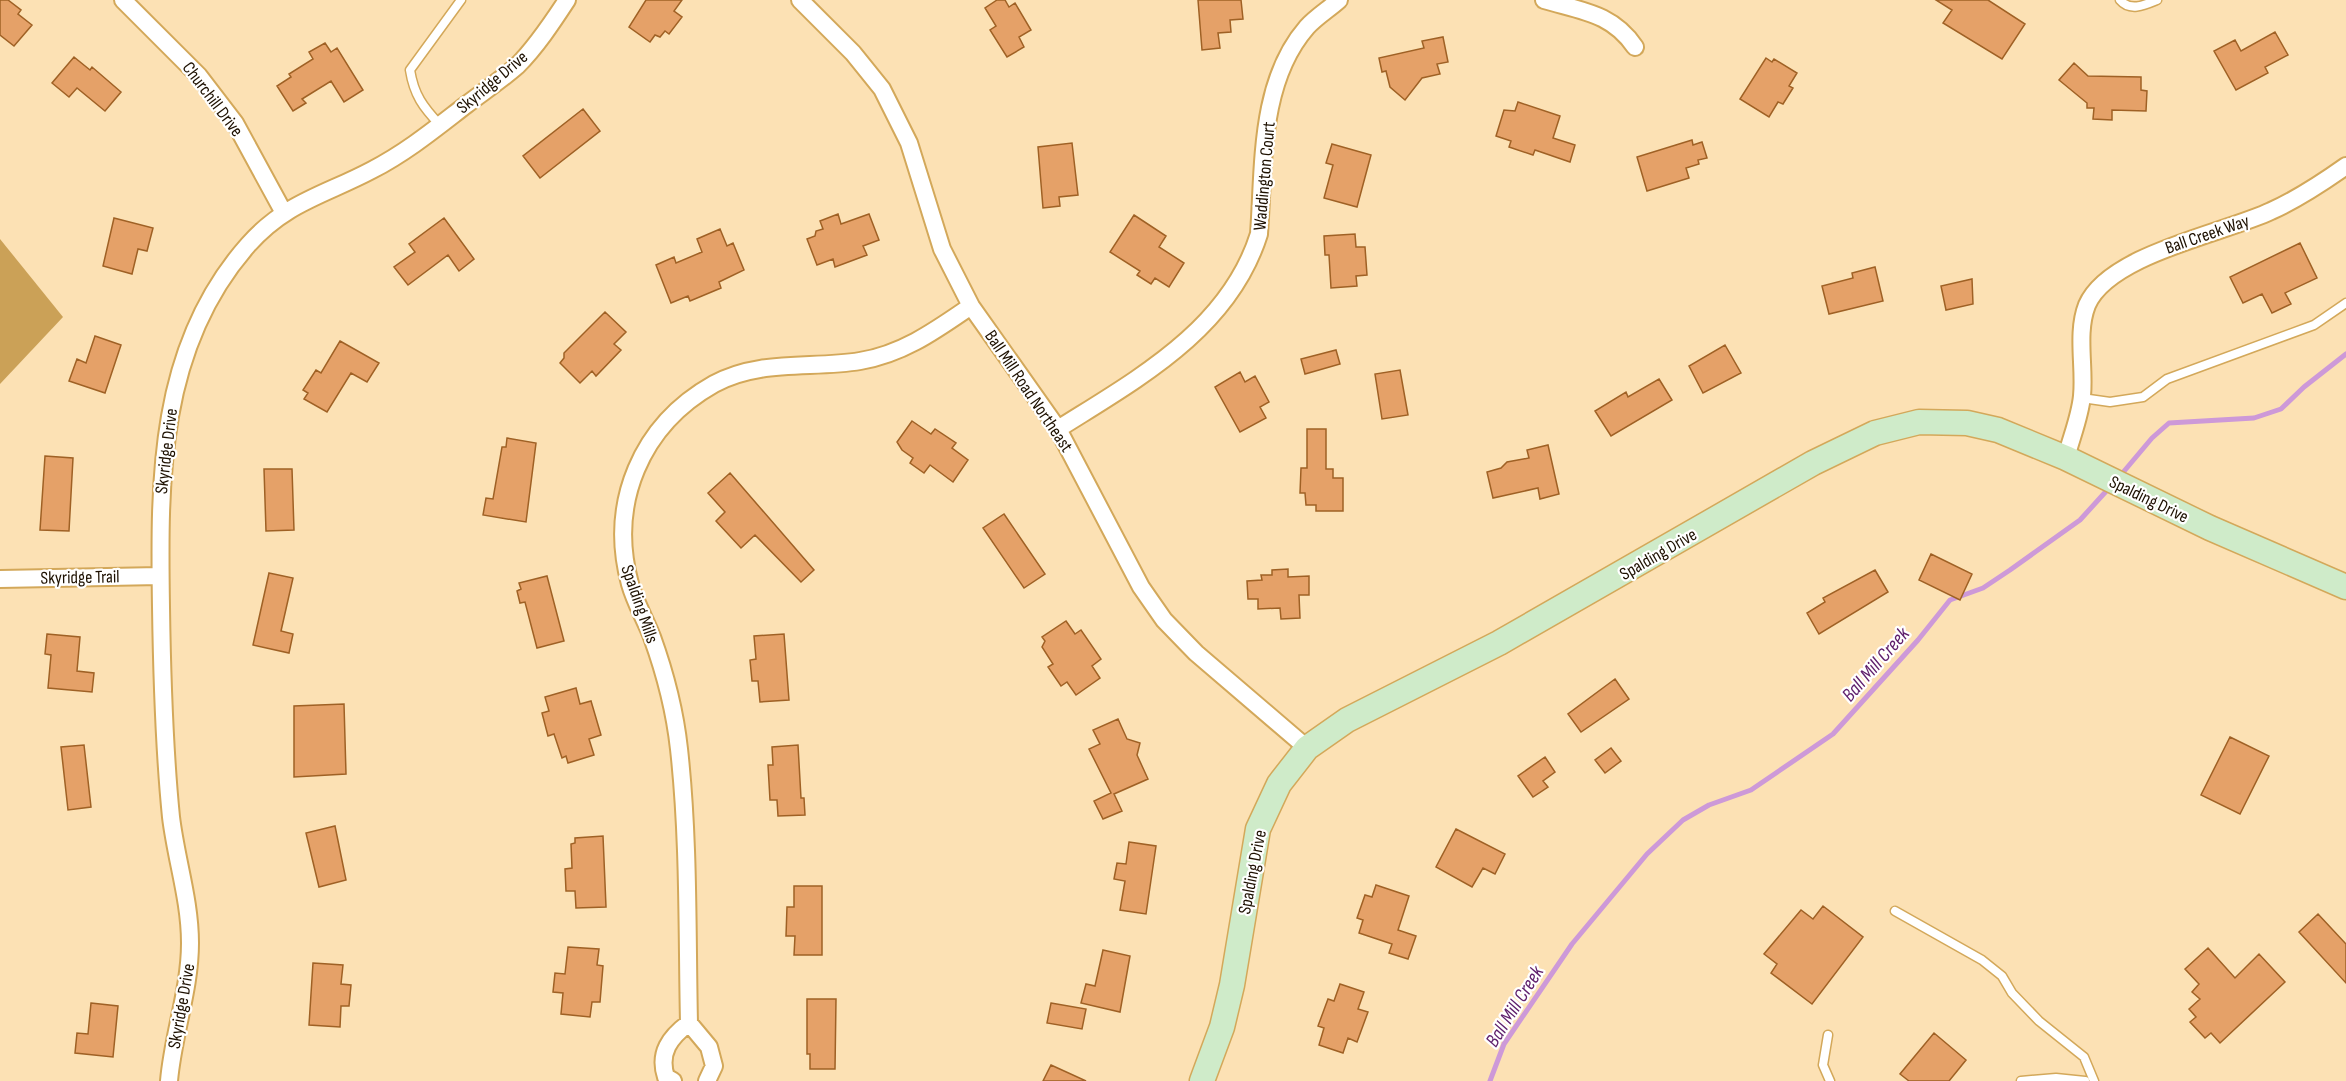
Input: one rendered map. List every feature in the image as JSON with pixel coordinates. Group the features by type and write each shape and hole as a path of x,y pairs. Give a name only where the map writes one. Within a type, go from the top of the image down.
{"street":[{"name":"Churchill Drive","path":"123,0 200,76 235,123 284,213"},
{"name":"Skyridge Drive","path":"169,1081 177,1027 187,984 190,942 165,759 159,502 163,455 172,400 188,347 206,301 224,274 251,242 284,213 303,200 370,172 405,152 517,65 551,25 567,0"},
{"name":"Ball Mill Road Northeast","path":"800,0 853,53 882,89 896,113 909,143 942,249 971,306 1058,429 1141,587 1164,620 1196,653 1307,748"},
{"name":"Waddington Court","path":"1058,429 1176,352 1212,316 1237,281 1254,249 1259,234 1267,128 1274,89 1286,56 1308,26 1339,0"},
{"path":"1544,0 1604,17 1624,31 1635,47"},
{"name":"Ball Creek Way","path":"2066,459 2082,398 2082,320 2088,304 2103,285 2166,247 2270,212 2309,191 2346,166"},
{"name":"Spalding Mills","path":"689,1023 684,801 679,746 664,675 631,586 623,549 624,508 635,469 648,444 668,418 689,399 717,382 763,368 859,361 886,356 922,340 971,306"},
{"name":"Spalding Drive","path":"1202,1081 1221,1027 1232,985 1258,829 1279,784 1307,748 1347,720 1509,637 1813,463 1875,433 1919,422 1967,423 1998,430 2066,459 2210,528 2346,587"},
{"name":"Skyridge Trail","path":"0,579 160,576"},
{"path":"673,1081 666,1077 661,1064 670,1037 689,1023 709,1047 714,1066 707,1081"}],"lane":[{"path":"440,125 423,108 413,91 410,70 461,0"},
{"path":"2120,0 2124,5 2136,8 2157,0"},
{"path":"2082,398 2110,402 2143,396 2167,380 2314,325 2346,303"},
{"path":"1895,911 1982,960 2002,976 2012,993 2039,1021 2085,1057 2094,1081"},
{"path":"1828,1035 1823,1065 1830,1081"},
{"path":"2021,1081 2056,1078 2085,1081"}],"shaded area":[{"path":"0,239 63,317 0,384"}],"building":[{"path":"0,0 8,0 21,10 18,14 32,25 14,46 0,35"},
{"path":"646,0 682,0 674,11 682,17 669,34 665,31 660,37 655,35 650,42 629,27"},
{"path":"997,0 1005,0 1009,7 1015,3 1031,30 1019,37 1024,47 1007,57 990,30 996,26 985,8"},
{"path":"1198,0 1241,0 1243,19 1230,20 1231,32 1218,33 1220,48 1202,50"},
{"path":"1936,0 1988,0 2025,24 2002,59 1943,23 1952,10"},
{"path":"2275,32 2288,55 2265,67 2268,73 2236,90 2214,51 2235,40 2241,51"},
{"path":"1443,37 1448,62 1437,64 1440,74 1422,78 1405,100 1390,87 1386,71 1382,72 1379,58 1424,48 1422,41"},
{"path":"325,43 331,52 337,48 363,90 344,102 331,81 302,99 306,103 293,111 277,86 291,77 289,74 313,59 309,52"},
{"path":"74,57 90,70 92,67 121,92 105,111 77,88 69,97 52,83"},
{"path":"1766,58 1772,62 1774,59 1797,73 1789,86 1793,88 1783,104 1778,102 1769,117 1740,99"},
{"path":"2074,63 2088,76 2141,77 2141,90 2147,91 2146,111 2112,110 2112,120 2093,119 2094,108 2087,108 2087,103 2059,80"},
{"path":"1518,102 1560,116 1553,138 1575,145 1570,162 1535,150 1533,155 1509,147 1511,141 1496,136 1504,110 1515,111"},
{"path":"583,109 600,131 540,178 523,156"},
{"path":"1692,140 1693,145 1702,142 1707,158 1698,160 1699,164 1686,168 1689,178 1647,191 1637,157"},
{"path":"1072,143 1078,195 1059,197 1060,206 1043,208 1038,147"},
{"path":"1332,144 1371,155 1357,207 1324,198 1333,165 1326,163"},
{"path":"838,214 841,224 869,214 879,240 863,246 867,255 835,267 833,259 817,265 807,239 815,236 816,231 823,229 820,221"},
{"path":"1134,215 1166,236 1159,247 1184,263 1169,287 1155,278 1151,284 1137,275 1140,271 1110,252"},
{"path":"114,218 153,228 147,251 138,249 132,274 103,266"},
{"path":"444,218 474,259 459,271 448,255 408,285 394,267 415,252 409,244"},
{"path":"720,229 727,246 733,243 744,270 719,282 721,288 690,301 688,296 671,303 656,265 674,257 676,263 702,252 697,239"},
{"path":"1355,234 1356,247 1365,247 1367,275 1356,276 1357,286 1331,288 1329,255 1325,255 1324,236"},
{"path":"2300,243 2317,278 2285,293 2291,304 2272,313 2262,294 2243,303 2230,277"},
{"path":"1875,267 1883,301 1829,314 1822,286 1853,278 1852,273"},
{"path":"1972,279 1973,304 1946,310 1941,286"},
{"path":"605,312 626,332 614,344 621,350 596,376 592,371 580,383 560,363 564,358 564,353"},
{"path":"95,336 121,345 105,393 69,381 77,359 86,363"},
{"path":"340,341 379,363 367,382 351,373 327,412 304,399 308,393 303,390 316,370 321,373"},
{"path":"1725,345 1741,373 1703,393 1689,366"},
{"path":"1336,350 1340,364 1305,374 1301,359"},
{"path":"1400,370 1408,415 1382,419 1375,374"},
{"path":"1240,372 1245,382 1255,376 1269,402 1260,407 1266,418 1240,432 1215,387"},
{"path":"1659,379 1672,400 1611,436 1595,411 1626,392 1628,397"},
{"path":"912,421 931,434 935,429 956,443 952,448 968,460 953,482 930,465 924,473 910,463 913,458 902,450 897,442"},
{"path":"1307,429 1326,429 1326,469 1333,469 1333,478 1343,478 1343,511 1316,511 1316,505 1306,505 1305,493 1300,493 1301,468 1307,468"},
{"path":"507,438 536,443 526,522 483,515 486,498 493,499 502,447 506,447"},
{"path":"1548,445 1559,494 1540,499 1538,488 1493,498 1487,472 1501,468 1507,462 1529,458 1527,450"},
{"path":"45,456 73,458 69,531 40,530"},
{"path":"264,469 292,469 294,530 266,531"},
{"path":"730,473 814,570 801,582 755,535 741,548 716,521 725,512 708,493"},
{"path":"1004,514 1045,574 1024,588 983,528"},
{"path":"1931,554 1972,574 1960,600 1919,580"},
{"path":"1288,569 1288,577 1309,576 1309,595 1299,595 1300,618 1281,619 1280,608 1258,609 1258,599 1248,599 1247,581 1262,580 1261,575 1272,575 1272,570"},
{"path":"1875,570 1888,592 1819,634 1807,613 1825,602 1823,598"},
{"path":"269,573 293,578 281,631 293,634 289,653 253,645"},
{"path":"547,576 564,641 537,648 525,602 520,603 517,591 521,589 519,583"},
{"path":"1066,621 1075,634 1081,630 1101,659 1092,666 1100,678 1076,695 1067,682 1061,686 1048,667 1053,664 1042,647 1045,641 1042,637"},
{"path":"47,634 80,637 77,671 94,673 92,692 48,688 51,655 45,654"},
{"path":"784,634 789,700 760,702 758,681 752,681 750,660 756,659 754,636"},
{"path":"1615,679 1629,699 1581,732 1568,714"},
{"path":"576,688 580,704 591,701 601,735 589,739 594,755 568,763 566,756 562,758 554,734 548,736 542,713 549,711 545,697"},
{"path":"344,704 346,774 294,777 294,706"},
{"path":"1118,719 1127,739 1140,743 1137,755 1148,779 1114,794 1122,811 1103,819 1094,801 1111,793 1089,749 1100,744 1093,730"},
{"path":"2230,737 2269,756 2240,814 2201,795"},
{"path":"84,745 91,807 68,810 61,747"},
{"path":"798,745 801,798 804,798 805,815 778,816 777,800 770,800 768,765 773,765 772,747"},
{"path":"1611,748 1621,761 1605,773 1595,760"},
{"path":"1545,757 1555,772 1543,781 1548,787 1533,797 1518,776"},
{"path":"335,826 346,880 319,887 306,833"},
{"path":"1456,829 1505,854 1495,874 1483,868 1472,887 1436,867"},
{"path":"603,836 606,907 576,908 575,891 566,891 565,869 572,868 571,844 575,843 575,838"},
{"path":"1129,842 1156,846 1146,914 1120,910 1125,881 1114,879 1117,863 1126,864"},
{"path":"1376,885 1409,896 1398,930 1416,936 1408,959 1389,953 1392,944 1359,933 1363,920 1357,918 1365,895 1372,897"},
{"path":"794,886 822,886 822,955 794,955 795,936 786,936 787,907 794,907"},
{"path":"1823,906 1863,937 1812,1004 1771,973 1777,964 1764,954 1801,910 1813,919"},
{"path":"2318,914 2346,944 2346,983 2299,932"},
{"path":"568,947 599,949 597,965 603,966 600,1002 592,1002 590,1017 561,1014 563,993 553,992 555,973 565,974"},
{"path":"2208,948 2235,978 2259,954 2285,982 2220,1043 2211,1033 2205,1038 2190,1022 2196,1017 2189,1009 2200,999 2192,992 2199,984 2185,969"},
{"path":"1103,950 1130,956 1120,1012 1081,1003 1086,984 1095,986"},
{"path":"313,963 343,965 341,984 351,985 349,1006 341,1006 340,1027 309,1025"},
{"path":"1340,984 1364,992 1358,1009 1368,1012 1357,1042 1348,1038 1343,1053 1319,1045 1324,1028 1318,1026 1328,999 1334,1001"},
{"path":"807,999 836,999 835,1069 810,1069 810,1054 807,1054"},
{"path":"91,1003 118,1006 113,1057 75,1053 77,1033 88,1034"},
{"path":"1051,1003 1086,1009 1082,1029 1047,1023"},
{"path":"1934,1033 1966,1060 1949,1081 1909,1081 1900,1074"},
{"path":"1051,1065 1086,1081 1043,1081"}],"waterway":[{"name":"Ball Mill Creek","path":"2120,476 2152,438 2169,423 2254,418 2281,409 2304,387 2346,354"},
{"name":"Ball Mill Creek","path":"1490,1081 1504,1044 1572,944 1647,854 1683,820 1709,805 1751,790 1833,734 1918,640 1950,600 1983,588 2010,570 2080,520 2110,487"}]}
